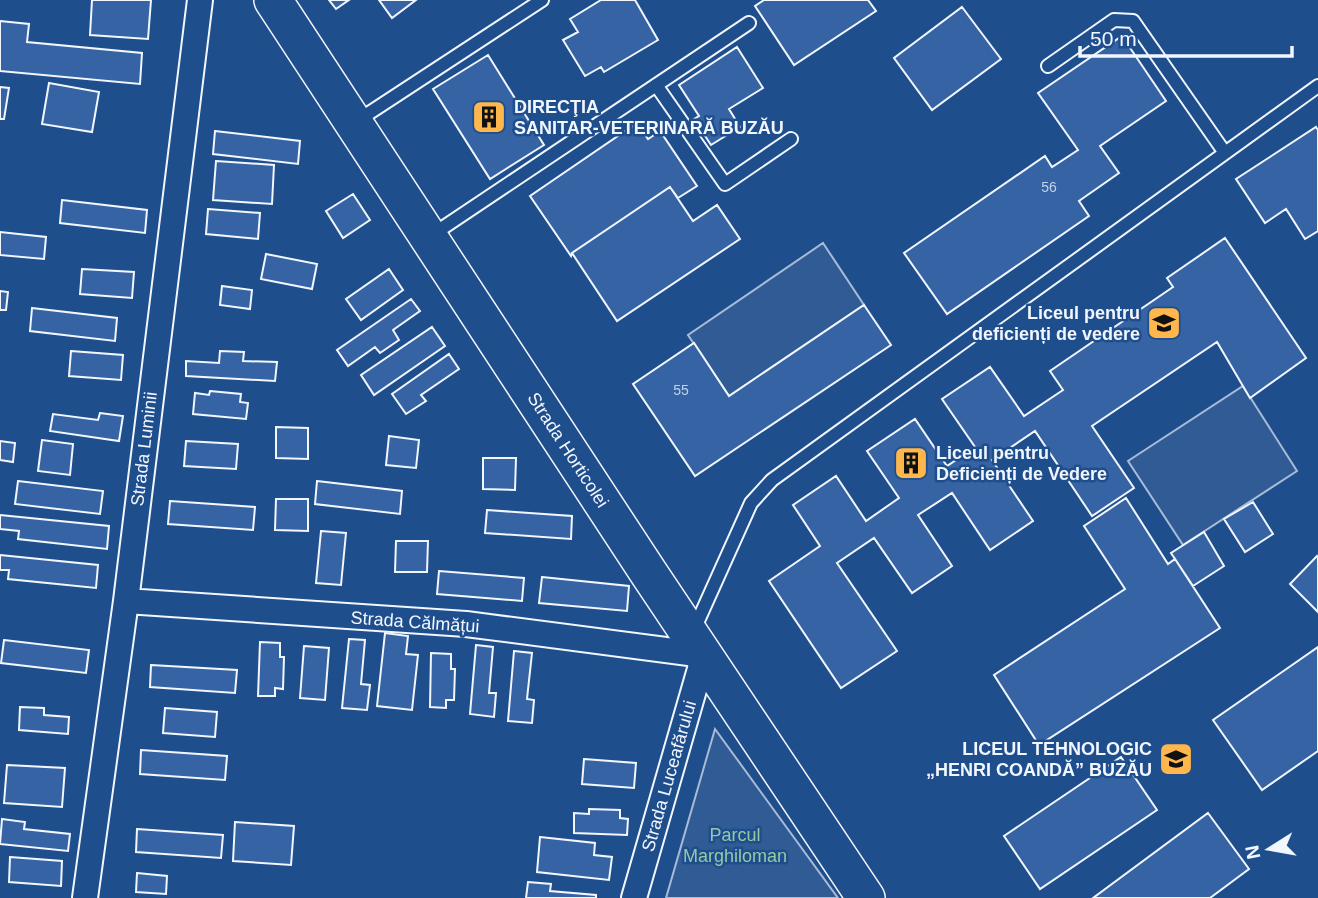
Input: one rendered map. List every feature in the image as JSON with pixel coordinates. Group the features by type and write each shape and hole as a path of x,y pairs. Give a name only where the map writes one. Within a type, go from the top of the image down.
{"main road":[{"name":"Strada Horticolei","path":"273,0 866,898"}],"street":[{"name":"Strada Luminii","path":"85,898 126,601 200,0"},
{"name":"Strada Călmățui","path":"126,601 466,624 697,645"},
{"name":"Strada Luceafărului","path":"634,898 697,645"}],"lane":[{"path":"354,123 542,0"},
{"path":"1048,66 1114,20 1133,21 1225,153"},
{"path":"429,237 749,23"},
{"path":"656,85 725,184 791,139"},
{"path":"697,645 751,503 772,480 1318,86"}],"shaded area":[{"path":"823,243 864,305 729,396 688,335"},
{"path":"1243,386 1297,471 1183,545 1128,461"},
{"name":"Parcul Marghiloman","path":"715,729 838,898 666,898"}],"building":[{"path":"92,0 151,0 148,39 90,35"},
{"path":"329,0 349,0 336,9"},
{"path":"379,0 416,0 392,18"},
{"path":"601,0 635,0 658,40 604,72 601,67 585,76 563,40 578,32 570,19"},
{"path":"764,0 868,0 876,11 794,65 755,6"},
{"path":"962,7 1001,59 932,110 894,58"},
{"path":"0,21 29,24 27,42 142,53 140,84 0,71"},
{"path":"1122,36 1166,101 1100,146 1119,173 1079,201 1089,216 947,314 904,253 1045,156 1052,167 1078,150 1038,93"},
{"path":"737,47 763,88 729,109 740,127 711,145 694,119 699,116 679,85"},
{"name":"DIRECŢIA SANITAR-VETERINARĂ BUZĂU","path":"488,55 544,145 490,179 433,89"},
{"path":"49,83 99,92 92,132 42,124"},
{"path":"0,87 9,88 4,119 0,119"},
{"path":"637,123 648,139 660,131 697,186 678,198 670,187 571,256 530,196"},
{"path":"1316,127 1318,231 1305,239 1286,209 1265,223 1236,179"},
{"path":"215,131 300,141 298,164 213,154"},
{"path":"216,161 274,165 272,204 213,200"},
{"path":"670,187 693,221 717,205 740,239 617,321 572,253"},
{"path":"353,194 370,220 343,238 326,211"},
{"path":"62,200 147,210 145,233 60,223"},
{"path":"208,209 260,213 258,239 206,234"},
{"path":"0,232 46,237 44,259 0,255"},
{"name":"Liceul pentru Deficienți de Vedere","path":"1225,238 1306,358 1250,398 1217,342 1092,426 1134,488 1092,516 1035,431 992,460 1033,521 990,550 952,493 918,515 952,566 912,593 874,538 837,563 897,651 841,688 769,581 820,546 793,505 836,476 866,521 899,498 867,451 915,419 947,466 975,447 942,399 990,367 1024,416 1063,390 1050,371 1173,287 1167,278"},
{"path":"266,254 317,264 312,289 261,279"},
{"path":"82,269 134,272 132,298 80,294"},
{"path":"389,269 403,290 361,320 346,299"},
{"path":"222,286 252,290 250,309 220,305"},
{"path":"0,291 8,292 6,310 0,310"},
{"path":"411,299 420,311 393,330 399,340 380,353 375,347 348,366 337,350"},
{"path":"864,305 891,345 695,476 633,384 694,343 729,396"},
{"path":"32,308 117,318 115,341 30,331"},
{"path":"432,327 445,346 374,395 361,375"},
{"path":"71,351 123,355 121,380 69,376"},
{"path":"220,351 244,352 243,361 277,362 275,381 186,376 186,361 219,363"},
{"path":"449,354 459,369 421,395 426,401 406,414 392,394"},
{"path":"210,391 241,394 240,402 248,403 246,419 193,414 195,393 209,395"},
{"path":"100,413 123,416 119,441 50,431 53,414 98,420"},
{"path":"276,427 308,428 308,459 276,458"},
{"path":"389,436 419,440 416,468 386,465"},
{"path":"42,440 73,444 70,475 38,471"},
{"path":"0,441 15,443 13,462 0,460"},
{"path":"186,441 238,444 236,469 184,466"},
{"path":"483,458 516,458 515,490 483,489"},
{"path":"18,481 103,491 100,514 15,504"},
{"path":"317,481 402,491 400,514 315,504"},
{"path":"1126,498 1168,564 1175,559 1220,628 1039,745 994,675 1125,589 1084,526"},
{"path":"276,499 308,499 308,531 275,530"},
{"path":"170,501 255,507 253,530 168,524"},
{"path":"1253,502 1273,534 1245,552 1224,519"},
{"path":"487,510 572,516 571,539 485,533"},
{"path":"0,515 109,526 107,549 18,539 19,531 0,529"},
{"path":"321,531 346,533 341,585 316,583"},
{"path":"1204,532 1224,566 1193,586 1171,553"},
{"path":"396,541 428,541 427,572 395,572"},
{"path":"0,555 98,565 96,588 8,579 9,570 0,570"},
{"path":"1317,556 1318,558 1318,612 1290,584"},
{"path":"439,571 524,578 522,601 437,594"},
{"path":"542,577 629,586 627,611 539,603"},
{"path":"385,633 408,636 406,654 418,655 412,710 377,706"},
{"path":"349,639 365,640 361,684 370,685 367,710 342,708"},
{"path":"4,640 89,650 86,673 1,663"},
{"path":"260,642 280,643 280,657 284,657 283,689 275,688 275,696 258,696"},
{"path":"476,645 493,647 489,693 496,693 494,717 470,714"},
{"path":"304,646 329,648 325,700 300,698"},
{"path":"1318,647 1318,751 1262,790 1213,720"},
{"path":"514,651 532,653 527,699 534,700 532,723 508,721"},
{"path":"431,653 451,654 451,669 455,669 454,700 446,700 446,708 430,707"},
{"path":"151,665 237,670 235,693 150,687"},
{"path":"20,707 44,708 44,715 69,717 68,734 19,730"},
{"path":"165,708 217,712 215,737 163,733"},
{"path":"141,750 227,756 225,780 140,774"},
{"path":"1121,757 1157,810 1040,889 1004,836"},
{"path":"584,759 636,763 634,788 582,784"},
{"path":"7,765 65,768 62,807 4,803"},
{"path":"589,809 620,810 620,818 628,819 627,835 574,833 574,813 589,814"},
{"path":"1208,813 1249,869 1210,898 1093,898"},
{"path":"2,819 25,822 24,829 70,834 68,851 0,844"},
{"path":"235,822 294,826 291,865 233,861"},
{"path":"137,829 223,835 221,858 136,852"},
{"path":"540,837 595,843 594,855 612,857 609,880 537,872"},
{"path":"10,857 62,861 61,886 9,882"},
{"path":"137,873 167,876 166,894 136,892"},
{"path":"528,882 551,884 550,891 596,895 596,898 526,898"}],"place":[{"name":"DIRECŢIA SANITAR-VETERINARĂ BUZĂU","path":"489,117"},
{"name":"Liceul pentru deficienți de vedere","path":"1164,323"},
{"name":"Liceul pentru Deficienți de Vedere","path":"911,463"},
{"name":"LICEUL TEHNOLOGIC „HENRI COANDĂ” BUZĂU","path":"1176,759"}]}
